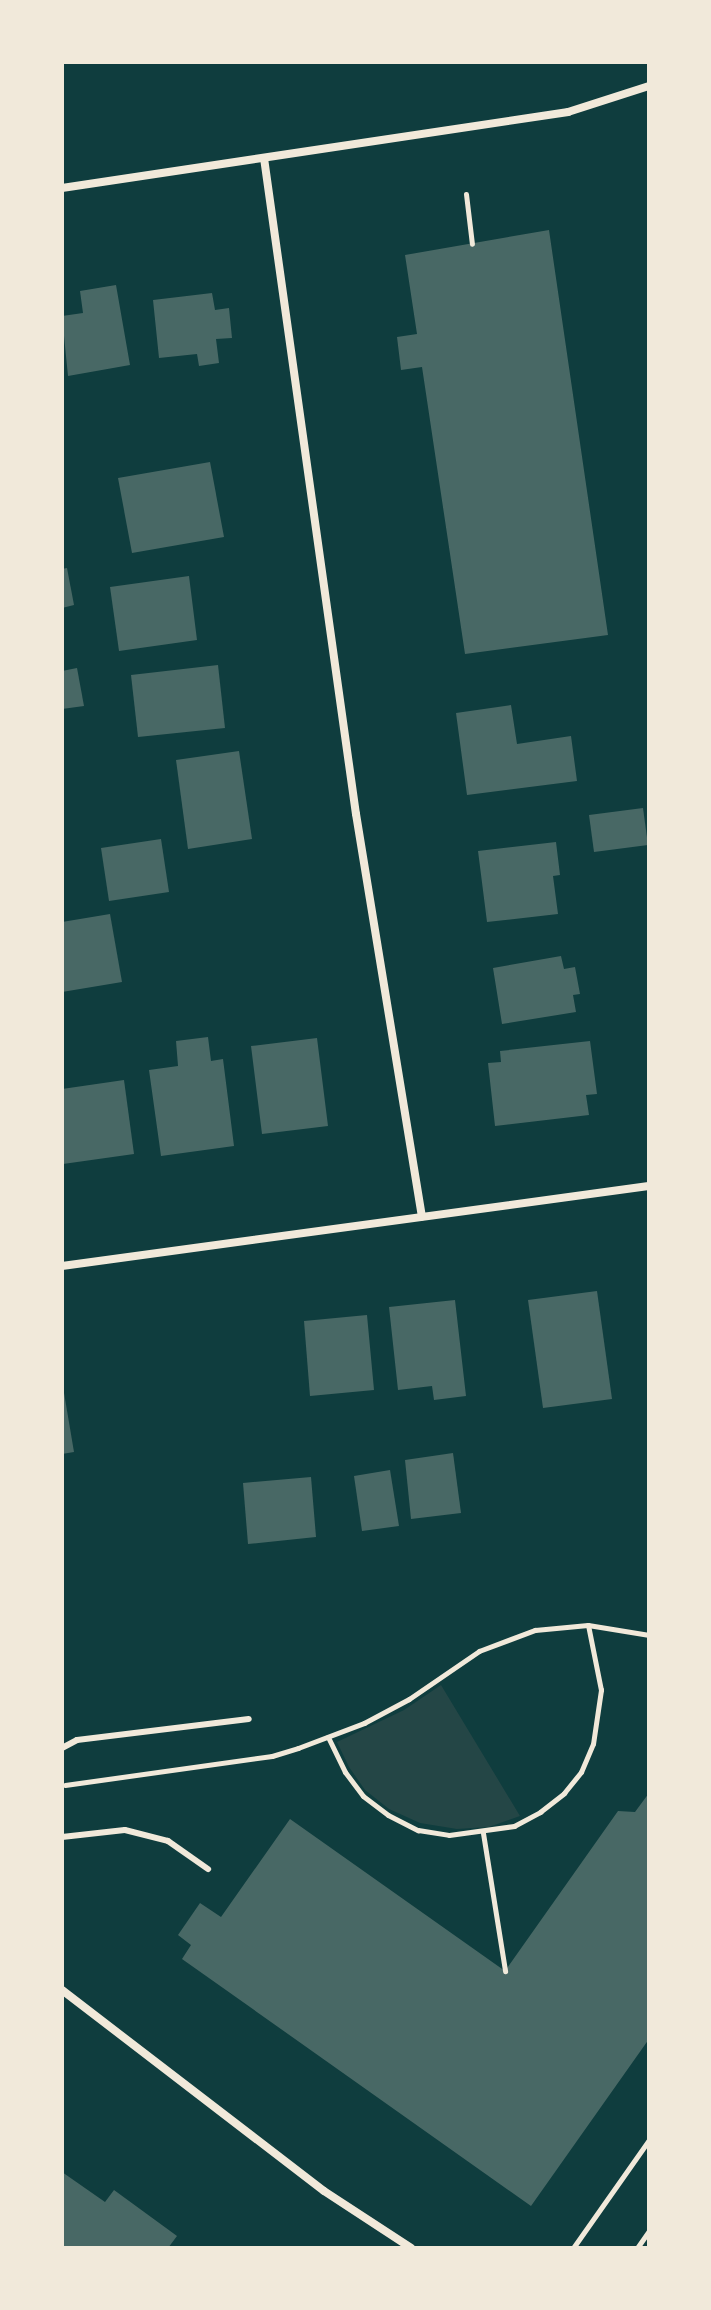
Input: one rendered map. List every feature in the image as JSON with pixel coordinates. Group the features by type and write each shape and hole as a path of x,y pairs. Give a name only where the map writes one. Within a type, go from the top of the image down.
{"street":[{"path":"62,188 568,112 649,86"},
{"path":"264,158 356,814 422,1217"},
{"path":"62,1266 649,1186"},
{"path":"62,1990 324,2191 411,2248"}],"lane":[{"path":"62,1748 77,1740 249,1719"},
{"path":"62,1837 125,1830 168,1841 208,1869"}],"path":[{"path":"466,194 472,244"},
{"path":"65,1785 272,1756 328,1737 387,1711 479,1651 507,1639 561,1626 588,1625 649,1635"},
{"path":"328,1737 345,1772 363,1796 388,1815 418,1830 449,1835 483,1833 514,1826 540,1812 564,1793 581,1772 599,1718 601,1690 588,1625"},
{"path":"483,1833 505,1971"},
{"path":"573,2248 649,2140"},
{"path":"637,2248 649,2231"}],"shaded area":[{"path":"441,1685 520,1816 489,1827 457,1829 420,1823 389,1809 365,1790 349,1767 337,1742 404,1710"}],"building":[{"path":"549,230 608,635 465,654 422,367 401,370 397,337 417,334 405,255"},
{"path":"116,285 130,365 68,376 62,316 83,313 80,291"},
{"path":"212,293 215,310 229,308 232,338 216,339 219,363 199,366 197,354 159,358 153,300"},
{"path":"210,462 224,537 132,553 118,478"},
{"path":"67,568 74,605 62,608 62,569"},
{"path":"189,576 197,640 119,651 110,587"},
{"path":"218,665 225,728 138,737 131,675"},
{"path":"77,668 84,706 62,709 62,671"},
{"path":"511,705 517,744 571,736 577,781 467,795 456,713"},
{"path":"239,751 252,839 188,849 176,760"},
{"path":"643,808 648,845 594,852 589,815"},
{"path":"161,839 169,892 109,901 101,848"},
{"path":"556,842 560,875 553,876 558,914 487,922 478,851"},
{"path":"110,914 122,982 62,992 62,922"},
{"path":"561,956 564,969 575,967 580,994 573,995 576,1012 502,1024 493,968"},
{"path":"208,1037 211,1061 223,1059 234,1146 161,1156 149,1070 178,1066 176,1041"},
{"path":"317,1038 328,1126 262,1134 251,1046"},
{"path":"590,1041 597,1094 586,1095 589,1115 495,1126 488,1063 501,1062 500,1051"},
{"path":"124,1080 134,1154 63,1164 62,1089"},
{"path":"597,1291 612,1399 543,1408 528,1300"},
{"path":"455,1300 466,1396 434,1400 432,1386 398,1390 389,1307"},
{"path":"367,1315 374,1390 310,1396 304,1321"},
{"path":"62,1381 74,1452 62,1454"},
{"path":"453,1453 461,1513 411,1519 405,1460"},
{"path":"390,1470 399,1526 362,1531 354,1476"},
{"path":"311,1477 316,1537 248,1544 243,1483"},
{"path":"649,1793 649,2039 531,2206 182,1959 191,1945 178,1935 200,1903 221,1917 290,1819 505,1971 618,1811 635,1812"},
{"path":"62,2172 105,2202 114,2190 177,2236 168,2248 62,2248"}]}
